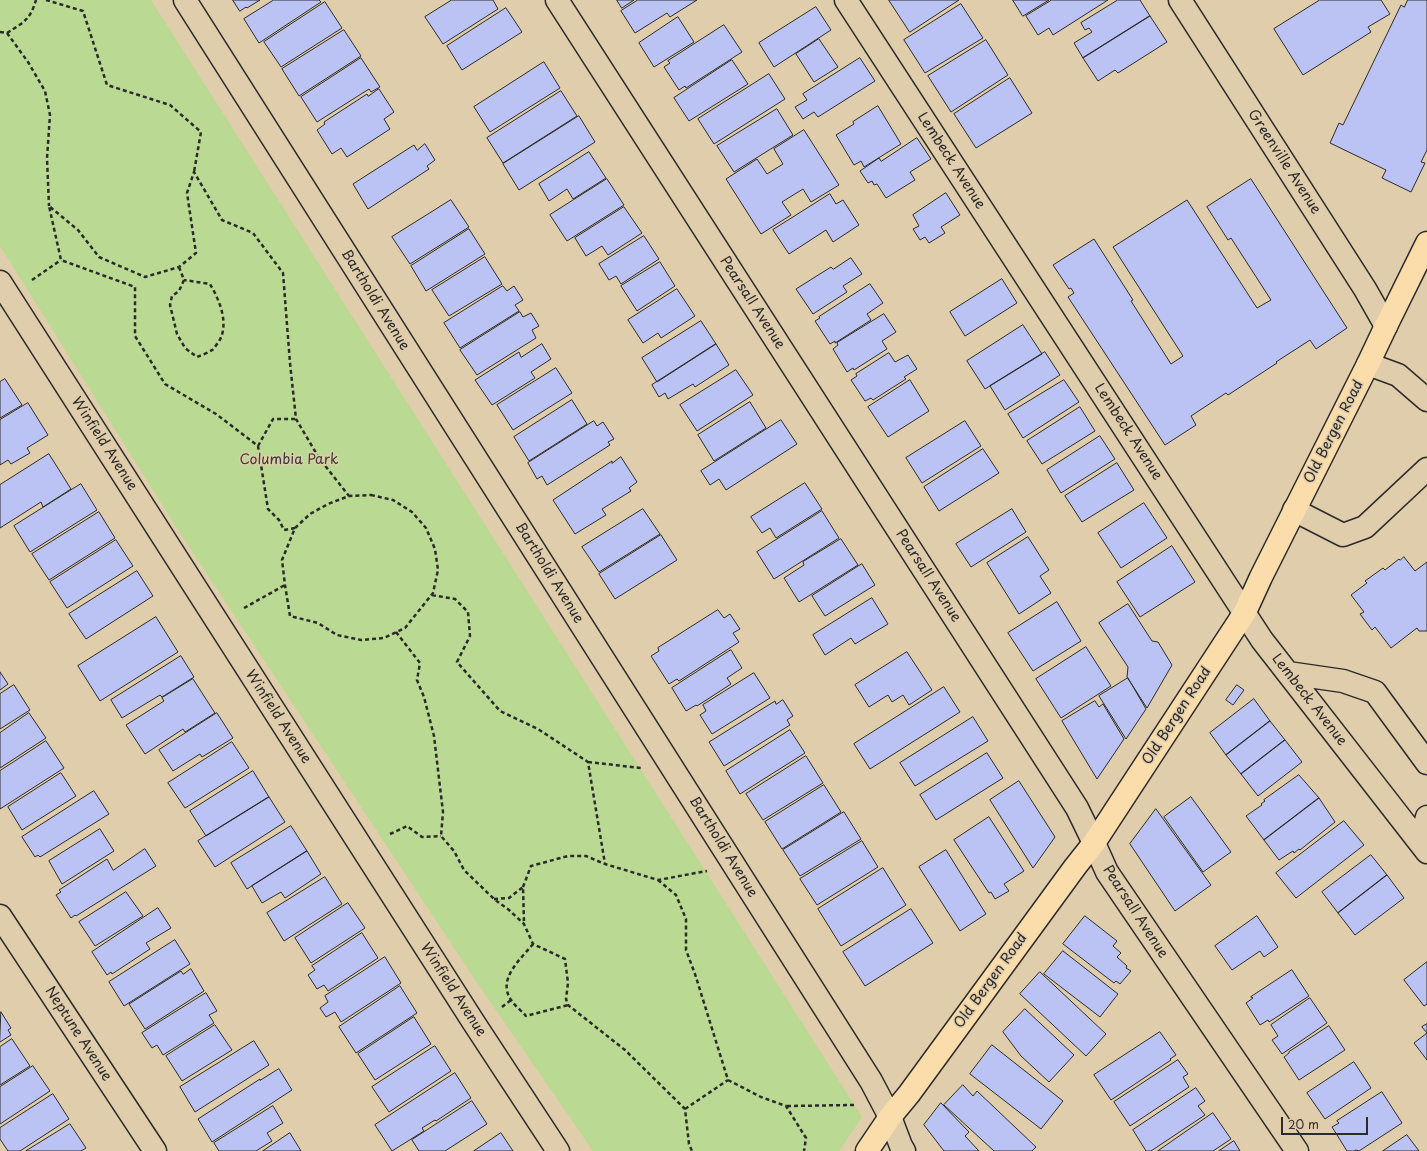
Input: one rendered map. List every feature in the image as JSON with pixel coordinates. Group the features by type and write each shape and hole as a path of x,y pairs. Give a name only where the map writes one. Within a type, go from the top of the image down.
{"main road":[{"name":"Old Bergen Road","path":"867,1151 890,1117 1094,843 1245,612 1427,243"}],"street":[{"name":"Bartholdi Avenue","path":"185,0 871,1081 890,1117 904,1151"},
{"name":"Pearsall Avenue","path":"557,0 1067,792 1077,808 1107,872 1298,1151"},
{"name":"Lembeck Avenue","path":"846,0 1262,640 1424,848"},
{"name":"Greenville Avenue","path":"1180,0 1365,289 1386,326"},
{"name":"Winfield Avenue","path":"0,282 470,1017 558,1151"},
{"path":"1368,364 1398,375 1427,400"},
{"path":"1294,510 1343,535 1365,527 1427,469"},
{"path":"1288,673 1343,681 1375,692 1427,763"},
{"path":"1424,848 1427,817"},
{"name":"Neptune Avenue","path":"0,916 155,1151"}],"path":[{"path":"0,32 7,33 26,20 32,13 36,0"},
{"path":"46,0 83,11 107,85 170,105 201,132 194,172 187,193 196,253 179,267 145,277 98,257 78,230 49,206"},
{"path":"7,33 28,62 45,91 50,114 47,158 49,206 61,260"},
{"path":"194,172 222,220 253,233 283,273 296,419 320,458 348,496"},
{"path":"32,280 61,260"},
{"path":"61,260 135,288 135,336 165,384 216,414 258,446"},
{"path":"179,267 184,280 179,291 172,296 170,305 177,334 185,348 197,356 212,350 219,341 224,326 221,308 217,296 210,284 184,280"},
{"path":"295,528 284,530 279,520 268,509 258,446 273,419 296,419"},
{"path":"371,495 393,500 412,512 426,528 435,549 438,570 432,595 405,628 384,638 361,640 338,635 318,623 290,616 282,560 295,528 310,514 328,504 348,496 371,495"},
{"path":"244,608 285,586"},
{"path":"432,595 455,599 468,612 470,636 457,662 500,711 538,729 588,762 646,768"},
{"path":"396,632 420,663 417,680 424,697 434,736 443,812 441,836 454,851 464,870 494,900 509,910 524,924"},
{"path":"588,762 605,864"},
{"path":"390,834 407,826 422,837 441,836"},
{"path":"692,1151 689,1144 685,1109 625,1050 568,1005 566,999 568,982 565,959 533,944 524,924 523,887 530,866 568,856 586,856 605,864 658,880 676,895 686,919 686,950 728,1080 761,1097 786,1106 858,1105"},
{"path":"658,880 712,870"},
{"path":"494,900 509,898 523,887"},
{"path":"533,944 509,974 506,985 511,1000 526,1016 568,1005"},
{"path":"502,1007 511,1000"},
{"path":"685,1109 728,1080"},
{"path":"786,1106 806,1138 804,1151"}],"green space":[{"name":"Columbia Park","path":"0,0 151,0 862,1117 839,1151 593,1151 478,984 178,530 0,246"}],"building":[{"path":"233,0 260,0 240,11"},
{"path":"274,0 319,0 321,2 259,43 244,19"},
{"path":"452,0 493,0 498,9 443,44 425,17"},
{"path":"617,0 634,0 622,8"},
{"path":"638,0 697,0 670,17 667,13 635,33 621,11"},
{"path":"889,0 959,0 910,32"},
{"path":"1013,0 1049,0 1023,16"},
{"path":"1052,0 1108,0 1053,35 1049,28 1038,35 1026,16"},
{"path":"1118,0 1140,0 1150,16 1083,58 1074,43 1092,32 1089,28 1085,30 1081,23"},
{"path":"1320,0 1381,0 1390,14 1368,27 1371,32 1303,75 1274,29"},
{"path":"1408,0 1427,0 1427,150 1421,162 1425,163 1411,192 1382,178 1386,170 1330,143 1339,123 1343,125 1401,5 1404,7"},
{"path":"325,2 342,28 281,67 264,42"},
{"path":"961,4 983,38 925,73 904,40"},
{"path":"816,7 831,30 774,67 759,43"},
{"path":"506,8 522,32 462,70 447,46"},
{"path":"1150,16 1167,42 1118,73 1115,70 1098,81 1083,58"},
{"path":"678,17 694,42 654,67 639,43"},
{"path":"724,25 742,52 686,88 685,86 679,90 664,67 670,63 668,61"},
{"path":"344,30 361,56 299,96 282,69"},
{"path":"819,39 838,67 814,82 796,54"},
{"path":"986,40 1008,75 951,112 928,76"},
{"path":"361,58 380,87 371,92 369,89 317,122 301,97"},
{"path":"860,58 875,81 818,117 814,112 803,119 795,107 807,100 803,94"},
{"path":"732,60 748,84 689,121 674,98"},
{"path":"544,62 560,88 490,132 474,107"},
{"path":"769,74 785,99 714,144 698,119"},
{"path":"1010,78 1032,113 976,148 954,114"},
{"path":"379,89 394,112 384,119 390,129 347,157 341,148 332,154 317,130 325,124 324,122 367,94 368,96"},
{"path":"561,91 577,116 503,163 487,138"},
{"path":"878,106 901,144 864,167 861,161 854,165 836,135"},
{"path":"777,109 793,135 734,172 717,146"},
{"path":"579,116 595,142 519,190 503,164"},
{"path":"804,130 839,185 811,202 803,189 782,202 791,215 761,234 726,179 757,159 767,174 783,164 774,149"},
{"path":"917,138 931,159 910,172 915,180 886,198 877,184 874,185 872,181 868,183 860,171 879,158 881,161"},
{"path":"425,144 435,160 427,166 429,169 368,209 353,184 414,145 417,150"},
{"path":"589,152 606,178 573,199 567,189 549,201 539,184"},
{"path":"607,179 624,205 567,241 550,215"},
{"path":"1251,179 1347,328 1316,349 1310,340 1228,395 1226,393 1191,416 1196,425 1165,445 1068,297 1074,293 1071,288 1069,289 1053,265 1094,239 1133,300 1131,301 1171,364 1183,356 1113,247 1187,200 1257,308 1271,300 1231,238 1228,240 1207,207"},
{"path":"946,193 960,215 941,227 945,233 929,243 925,237 920,240 913,229 919,226 913,215"},
{"path":"830,194 836,204 843,200 859,225 833,242 826,230 789,254 773,230"},
{"path":"451,200 469,227 410,264 392,237"},
{"path":"624,207 642,233 608,255 602,246 586,256 575,238"},
{"path":"469,229 485,254 426,291 411,266"},
{"path":"644,236 659,259 621,284 616,276 609,280 599,264"},
{"path":"485,257 502,284 449,316 432,290"},
{"path":"851,258 862,274 843,286 847,292 813,314 796,289 831,267 833,269"},
{"path":"660,262 675,286 637,311 621,286"},
{"path":"1002,279 1017,303 965,336 950,312"},
{"path":"870,284 883,303 867,314 871,320 835,343 835,341 830,344 815,321"},
{"path":"503,286 507,291 514,286 523,300 515,305 519,311 460,348 444,323"},
{"path":"677,289 695,316 661,338 658,333 643,343 628,320"},
{"path":"520,312 523,317 531,313 539,326 532,330 536,338 477,375 460,350"},
{"path":"884,314 896,332 882,341 887,349 854,370 853,368 847,372 833,349 838,345 837,343"},
{"path":"701,321 716,344 657,382 642,358"},
{"path":"1023,325 1042,354 985,389 967,361"},
{"path":"542,344 551,359 531,372 535,378 492,405 475,380 519,352 521,357"},
{"path":"716,344 729,365 695,387 693,384 668,399 665,393 659,397 652,385"},
{"path":"1045,352 1060,375 1005,410 990,386"},
{"path":"889,353 895,362 908,355 917,369 904,377 906,379 873,400 871,398 865,401 851,380 857,376 856,374"},
{"path":"556,368 572,393 513,430 497,405"},
{"path":"736,370 753,395 697,431 680,405"},
{"path":"5,379 22,405 0,418 0,382"},
{"path":"910,380 929,411 888,437 868,407"},
{"path":"1064,380 1079,402 1023,438 1008,414"},
{"path":"572,400 587,424 529,461 514,437"},
{"path":"750,402 766,428 714,461 698,435"},
{"path":"28,403 48,435 27,448 30,453 11,464 8,460 0,465 0,420"},
{"path":"1080,407 1095,431 1042,464 1027,441"},
{"path":"781,420 797,444 726,490 719,479 710,485 701,471"},
{"path":"594,421 597,426 603,422 614,439 608,442 610,445 547,485 542,476 537,479 528,463"},
{"path":"965,421 981,446 922,483 906,458"},
{"path":"1100,436 1115,459 1061,493 1047,470"},
{"path":"983,449 999,473 939,511 924,487"},
{"path":"49,454 71,489 43,507 41,502 0,528 0,485"},
{"path":"621,457 637,482 629,488 631,491 602,509 606,515 575,534 553,500 612,461 612,463"},
{"path":"1117,463 1134,490 1082,522 1065,496"},
{"path":"805,483 822,509 776,538 770,528 762,533 751,517"},
{"path":"81,484 97,510 30,552 14,526"},
{"path":"1144,503 1167,538 1121,568 1098,533"},
{"path":"643,509 660,534 599,572 582,547"},
{"path":"1012,509 1026,532 971,567 956,544"},
{"path":"822,511 839,538 774,579 757,552"},
{"path":"99,512 115,538 49,580 32,554"},
{"path":"661,535 677,560 615,599 599,574"},
{"path":"1028,537 1049,570 1040,576 1051,593 1019,614 987,563"},
{"path":"841,539 858,565 799,602 784,578 804,565 803,562"},
{"path":"116,540 133,566 67,608 50,582"},
{"path":"1172,546 1195,582 1140,617 1117,582"},
{"path":"1404,557 1415,571 1427,562 1427,631 1419,631 1417,628 1391,648 1375,627 1372,630 1360,614 1364,612 1351,595 1367,583 1365,581 1383,568 1385,570"},
{"path":"862,564 875,585 825,616 812,596"},
{"path":"137,571 153,596 86,639 69,614"},
{"path":"872,598 888,624 855,644 851,638 825,655 813,635"},
{"path":"1057,602 1081,641 1033,671 1008,633"},
{"path":"1128,604 1152,641 1158,642 1172,665 1147,708 1127,677 1128,667 1099,623"},
{"path":"718,610 724,618 730,614 740,629 733,633 739,642 679,681 677,679 669,684 651,656 659,651 658,648"},
{"path":"156,617 178,652 100,701 78,666"},
{"path":"1086,647 1111,686 1061,718 1036,679"},
{"path":"731,650 742,668 727,678 731,684 697,706 696,705 686,711 672,688"},
{"path":"907,652 932,690 909,705 903,695 892,702 888,695 869,707 855,685"},
{"path":"181,656 194,677 162,697 160,695 122,718 111,700"},
{"path":"0,672 8,684 0,690"},
{"path":"754,673 770,698 712,734 700,715 706,711 703,705"},
{"path":"1128,678 1146,709 1126,739 1099,696"},
{"path":"193,679 215,713 185,732 183,729 145,754 126,725 164,701 162,698"},
{"path":"14,685 30,710 0,729 0,694"},
{"path":"1237,685 1244,690 1233,705 1226,700"},
{"path":"944,687 960,712 870,769 854,744"},
{"path":"1254,699 1270,721 1226,755 1210,733"},
{"path":"783,700 793,716 787,720 790,725 724,766 709,742 775,701 776,704"},
{"path":"1095,701 1099,707 1103,704 1124,739 1097,779 1062,721"},
{"path":"29,713 46,738 0,768 0,733"},
{"path":"217,713 233,738 202,757 200,754 173,771 159,750"},
{"path":"973,717 988,741 915,786 900,763"},
{"path":"1270,721 1285,740 1241,774 1226,755"},
{"path":"790,730 805,753 740,794 726,771"},
{"path":"1285,740 1302,762 1258,796 1241,774"},
{"path":"46,741 64,768 0,809 0,771"},
{"path":"232,742 249,768 185,808 168,783"},
{"path":"987,753 1003,778 936,820 920,795"},
{"path":"806,756 823,783 763,820 746,794"},
{"path":"253,771 269,797 206,836 190,811"},
{"path":"61,773 76,796 22,830 8,807"},
{"path":"1299,775 1319,798 1264,840 1246,816 1262,805 1261,804 1265,801 1264,800"},
{"path":"1019,781 1055,837 1033,868 990,800"},
{"path":"824,785 841,812 782,849 765,822"},
{"path":"94,791 109,814 40,857 38,855 35,857 22,837"},
{"path":"269,797 285,822 215,867 198,841"},
{"path":"1191,797 1231,852 1203,872 1164,817"},
{"path":"1319,798 1335,822 1300,850 1299,849 1294,853 1293,851 1279,860 1264,840"},
{"path":"1156,809 1211,885 1175,911 1130,844"},
{"path":"844,812 861,839 800,876 783,850"},
{"path":"989,817 1024,871 1004,884 1009,891 995,899 991,892 989,893 954,840"},
{"path":"1344,821 1364,845 1296,898 1276,873"},
{"path":"291,826 307,851 247,889 231,863"},
{"path":"100,829 114,851 62,884 49,861"},
{"path":"862,841 878,867 817,905 800,879"},
{"path":"145,849 156,866 71,918 56,895 61,892 59,890 107,859 113,870"},
{"path":"946,850 986,914 960,931 919,867"},
{"path":"307,851 321,874 285,898 281,892 262,903 252,886"},
{"path":"1371,855 1387,875 1338,913 1322,892"},
{"path":"883,868 906,905 841,946 818,909"},
{"path":"1387,875 1404,898 1355,935 1338,913"},
{"path":"325,877 342,904 284,941 267,913"},
{"path":"126,892 143,916 95,946 79,922"},
{"path":"348,903 365,928 311,963 295,938"},
{"path":"158,908 171,928 146,943 150,949 112,974 111,972 107,975 92,952"},
{"path":"911,909 933,943 865,986 843,952"},
{"path":"1085,916 1117,941 1113,946 1121,953 1117,957 1127,966 1126,968 1131,971 1120,984 1116,981 1114,983 1063,944"},
{"path":"1257,916 1278,947 1264,957 1260,951 1232,970 1215,946"},
{"path":"362,933 378,958 328,991 324,985 317,989 308,975 315,970 312,966"},
{"path":"175,940 190,964 124,1006 109,982"},
{"path":"1063,951 1118,994 1100,1017 1044,974"},
{"path":"385,957 401,983 341,1022 335,1012 326,1017 320,1008 328,1002 325,996"},
{"path":"1427,962 1427,1004 1424,1006 1404,980"},
{"path":"191,969 204,991 145,1029 129,1004 181,971 183,974"},
{"path":"1292,970 1309,996 1269,1022 1268,1020 1260,1025 1246,1003 1253,998 1251,997"},
{"path":"1040,972 1106,1034 1086,1056 1020,994"},
{"path":"400,986 417,1013 356,1053 339,1027"},
{"path":"206,993 217,1011 209,1015 214,1023 163,1055 157,1045 152,1048 142,1033"},
{"path":"1310,998 1327,1023 1282,1054 1272,1040 1278,1036 1271,1025"},
{"path":"1025,1009 1074,1055 1049,1082 1021,1056 1003,1032"},
{"path":"1,1012 11,1028 8,1030 11,1035 0,1042"},
{"path":"414,1017 431,1044 375,1080 358,1054"},
{"path":"1427,1024 1427,1033 1422,1027"},
{"path":"215,1025 232,1050 182,1081 166,1056"},
{"path":"1329,1026 1345,1050 1299,1080 1284,1057 1289,1052"},
{"path":"1160,1032 1176,1055 1170,1059 1171,1060 1111,1100 1094,1075"},
{"path":"1427,1033 1427,1060 1414,1043"},
{"path":"12,1039 30,1066 0,1085 0,1047"},
{"path":"254,1041 269,1065 195,1112 180,1087"},
{"path":"992,1045 1063,1101 1041,1129 970,1074"},
{"path":"435,1046 451,1071 389,1112 372,1087"},
{"path":"1178,1060 1188,1074 1183,1077 1189,1087 1130,1126 1114,1102"},
{"path":"1354,1062 1371,1088 1325,1119 1307,1093"},
{"path":"33,1066 50,1091 0,1124 0,1087"},
{"path":"279,1069 292,1090 212,1142 198,1119 260,1079"},
{"path":"455,1073 471,1098 436,1121 435,1120 422,1128 424,1131 392,1151 375,1125"},
{"path":"963,1085 973,1096 977,1091 1036,1147 1032,1151 994,1151 944,1105"},
{"path":"1196,1088 1205,1101 1198,1106 1205,1115 1151,1151 1146,1151 1133,1130"},
{"path":"1382,1092 1402,1123 1359,1151 1347,1151 1332,1127 1339,1123 1337,1121"},
{"path":"53,1094 69,1119 20,1151 8,1151 0,1139 0,1128"},
{"path":"472,1101 487,1124 445,1151 419,1151 412,1140"},
{"path":"941,1103 969,1132 965,1136 979,1151 944,1151 924,1125"},
{"path":"273,1106 283,1123 267,1133 272,1141 256,1151 219,1151 214,1143"},
{"path":"1213,1113 1231,1139 1213,1151 1158,1151"},
{"path":"70,1124 86,1148 81,1151 26,1151"},
{"path":"290,1133 301,1151 263,1151"},
{"path":"501,1133 513,1151 474,1151"},
{"path":"1407,1135 1419,1151 1383,1151"},
{"path":"1234,1141 1240,1151 1219,1151"}]}
